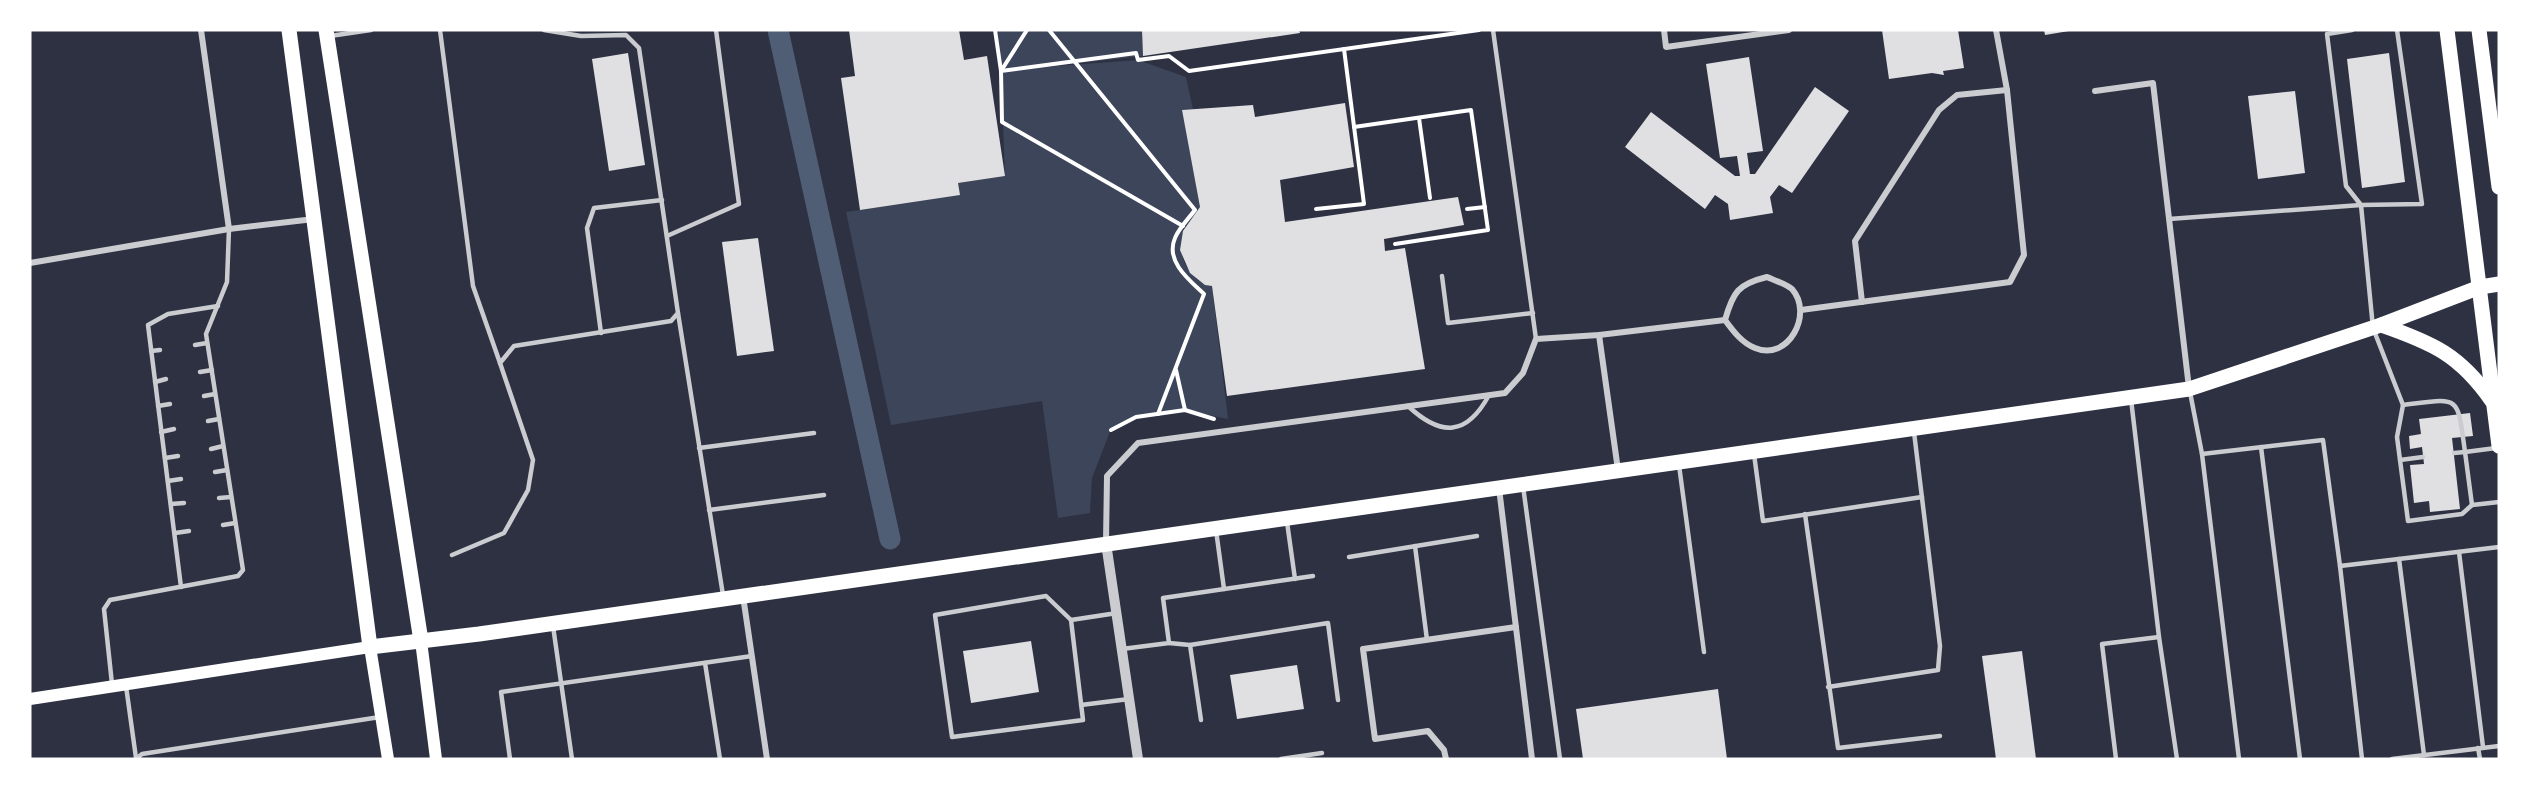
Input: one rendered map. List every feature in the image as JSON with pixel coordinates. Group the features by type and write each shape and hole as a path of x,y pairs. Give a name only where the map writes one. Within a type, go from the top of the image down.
{"main road":[{"path":"288,30 315,219 370,647 388,759"},
{"path":"2447,30 2499,447"},
{"path":"2479,30 2497,151 2499,187"},
{"path":"327,33 421,641 436,759"},
{"path":"30,699 370,647 743,596 2189,389 2377,327 2480,287 2499,284"},
{"path":"2377,327 2418,338 2450,354 2478,381 2494,404"}],"street":[{"path":"201,30 229,230"},
{"path":"1664,30 1666,47 1789,30"},
{"path":"1801,310 2010,282 2024,255 2007,90 1996,30"},
{"path":"2095,92 2153,83 2189,389"},
{"path":"1862,302 1856,241 1939,110 1957,95 2007,90"},
{"path":"30,263 229,230 315,219"},
{"path":"1767,276 1791,289 1801,310 1796,333 1779,348 1756,349 1739,338 1725,320 1731,300 1746,282 1767,276"},
{"path":"1138,759 1107,543 1107,476 1138,443 1505,393 1523,373 1536,339 1599,335 1725,320"},
{"path":"1599,335 1618,470"},
{"path":"1499,487 1532,759"},
{"path":"743,596 767,759"},
{"path":"1446,759 1444,750 1428,732 1375,739 1363,649 1516,627"}],"lane":[{"path":"327,33 371,30"},
{"path":"440,30 473,286 533,460 528,490 504,533 452,555"},
{"path":"544,30 581,36 626,35 639,48 723,598"},
{"path":"667,236 739,204 716,30"},
{"path":"1493,30 1536,339"},
{"path":"2352,30 2327,34 2346,186 2361,205 2377,327 2403,405 2397,437 2408,521 2462,514 2472,505 2499,502"},
{"path":"2169,219 2361,205 2422,204 2397,30"},
{"path":"601,333 587,228 594,208 662,200"},
{"path":"113,686 105,604 110,600 241,574 243,570 206,334 229,274 229,230"},
{"path":"1442,276 1448,323 1533,313"},
{"path":"182,586 148,325 168,314 218,306"},
{"path":"500,363 514,346 671,321 678,313"},
{"path":"195,345 207,343"},
{"path":"151,351 160,350"},
{"path":"200,372 212,370"},
{"path":"155,382 166,379"},
{"path":"2189,389 2202,454 2239,759"},
{"path":"204,396 215,394"},
{"path":"1408,406 1432,424 1450,428 1466,425 1480,411 1489,395"},
{"path":"2131,398 2159,637 2177,759"},
{"path":"2403,405 2450,401 2459,412 2472,505"},
{"path":"158,406 170,404"},
{"path":"208,422 219,419"},
{"path":"1828,687 1938,670 1940,646 1914,428"},
{"path":"161,432 174,429"},
{"path":"699,448 814,433"},
{"path":"2202,454 2323,440 2362,759"},
{"path":"211,449 223,446"},
{"path":"2261,447 2300,759"},
{"path":"2454,453 2499,447"},
{"path":"1754,451 1763,521 1922,497"},
{"path":"165,458 178,456"},
{"path":"2400,460 2423,457"},
{"path":"1679,462 1704,652"},
{"path":"216,472 227,470"},
{"path":"168,481 181,478"},
{"path":"1522,483 1560,759"},
{"path":"709,510 824,495"},
{"path":"219,498 231,497"},
{"path":"171,504 184,503"},
{"path":"1805,514 1838,748 1940,736"},
{"path":"1286,517 1295,579"},
{"path":"223,525 236,523"},
{"path":"1216,527 1224,589"},
{"path":"175,533 189,531"},
{"path":"1349,557 1477,536"},
{"path":"1415,546 1427,640"},
{"path":"2340,566 2499,547"},
{"path":"2459,552 2481,748 2480,759"},
{"path":"2398,559 2424,755"},
{"path":"1169,643 1163,598 1313,576"},
{"path":"1046,596 1071,620 1083,720 952,737 935,615 1046,596"},
{"path":"1071,620 1117,613"},
{"path":"552,623 572,759"},
{"path":"1122,649 1169,643 1191,645 1328,623 1338,700"},
{"path":"2116,759 2102,644 2159,637"},
{"path":"1191,645 1201,720"},
{"path":"510,759 501,692 752,656"},
{"path":"705,663 720,759"},
{"path":"126,684 136,758 142,754 381,717"},
{"path":"1081,705 1129,699"},
{"path":"2392,759 2499,746"},
{"path":"1281,759 1322,753"}],"path":[{"path":"995,30 1001,71 1002,122 1183,226"},
{"path":"1001,71 1027,30"},
{"path":"1049,30 1195,210 1174,238 1173,255 1182,274 1204,294 1158,414"},
{"path":"1001,71 1136,53 1138,60 1169,56 1189,71 1479,30"},
{"path":"1316,209 1365,204 1344,49"},
{"path":"1354,127 1471,110 1488,230 1395,244"},
{"path":"1419,118 1430,198"},
{"path":"1467,209 1485,207"},
{"path":"1175,368 1185,410"},
{"path":"1111,430 1136,417 1185,410 1217,420"}],"shaded area":[{"path":"995,30 1142,30 1143,56 1043,67 1138,60 1186,77 1193,109 1182,110 1200,207 1185,228 1181,239 1182,257 1190,272 1197,279 1212,286 1228,419 1184,410 1136,417 1111,429 1092,478 1090,513 1058,518 1042,401 891,425 846,212 959,195 958,183 1005,176 1001,71"}],"building":[{"path":"849,30 959,30 964,60 987,56 1005,176 958,183 960,195 860,210 841,78 855,76"},
{"path":"1142,30 1299,30 1300,33 1143,56"},
{"path":"1882,30 1958,30 1964,68 1943,71 1944,75 1932,73 1889,79"},
{"path":"2044,30 2069,30 2069,31 2045,35"},
{"path":"628,53 645,165 609,171 592,59"},
{"path":"2389,53 2405,182 2362,188 2347,59"},
{"path":"1749,57 1763,151 1747,153 1750,174 1755,174 1815,87 1849,111 1792,193 1779,185 1770,197 1773,213 1730,220 1728,204 1715,195 1705,209 1625,147 1651,112 1735,176 1740,176 1737,156 1720,158 1706,64"},
{"path":"2295,91 2305,173 2258,179 2248,96"},
{"path":"1345,103 1354,167 1280,180 1285,222 1458,197 1464,225 1384,239 1385,251 1405,248 1425,369 1227,396 1212,286 1205,285 1190,273 1180,250 1183,231 1200,207 1182,110 1253,105 1255,117"},
{"path":"758,238 774,351 737,356 722,242"},
{"path":"2470,413 2473,436 2452,438 2460,509 2430,512 2429,501 2414,503 2410,465 2424,464 2422,447 2410,449 2409,436 2421,434 2419,419"},
{"path":"1031,641 1039,692 971,703 963,651"},
{"path":"2022,651 2036,759 1996,759 1982,656"},
{"path":"1297,665 1304,709 1237,719 1230,675"},
{"path":"1718,689 1727,759 1583,759 1576,709"}],"waterway":[{"path":"778,30 890,539"}]}
